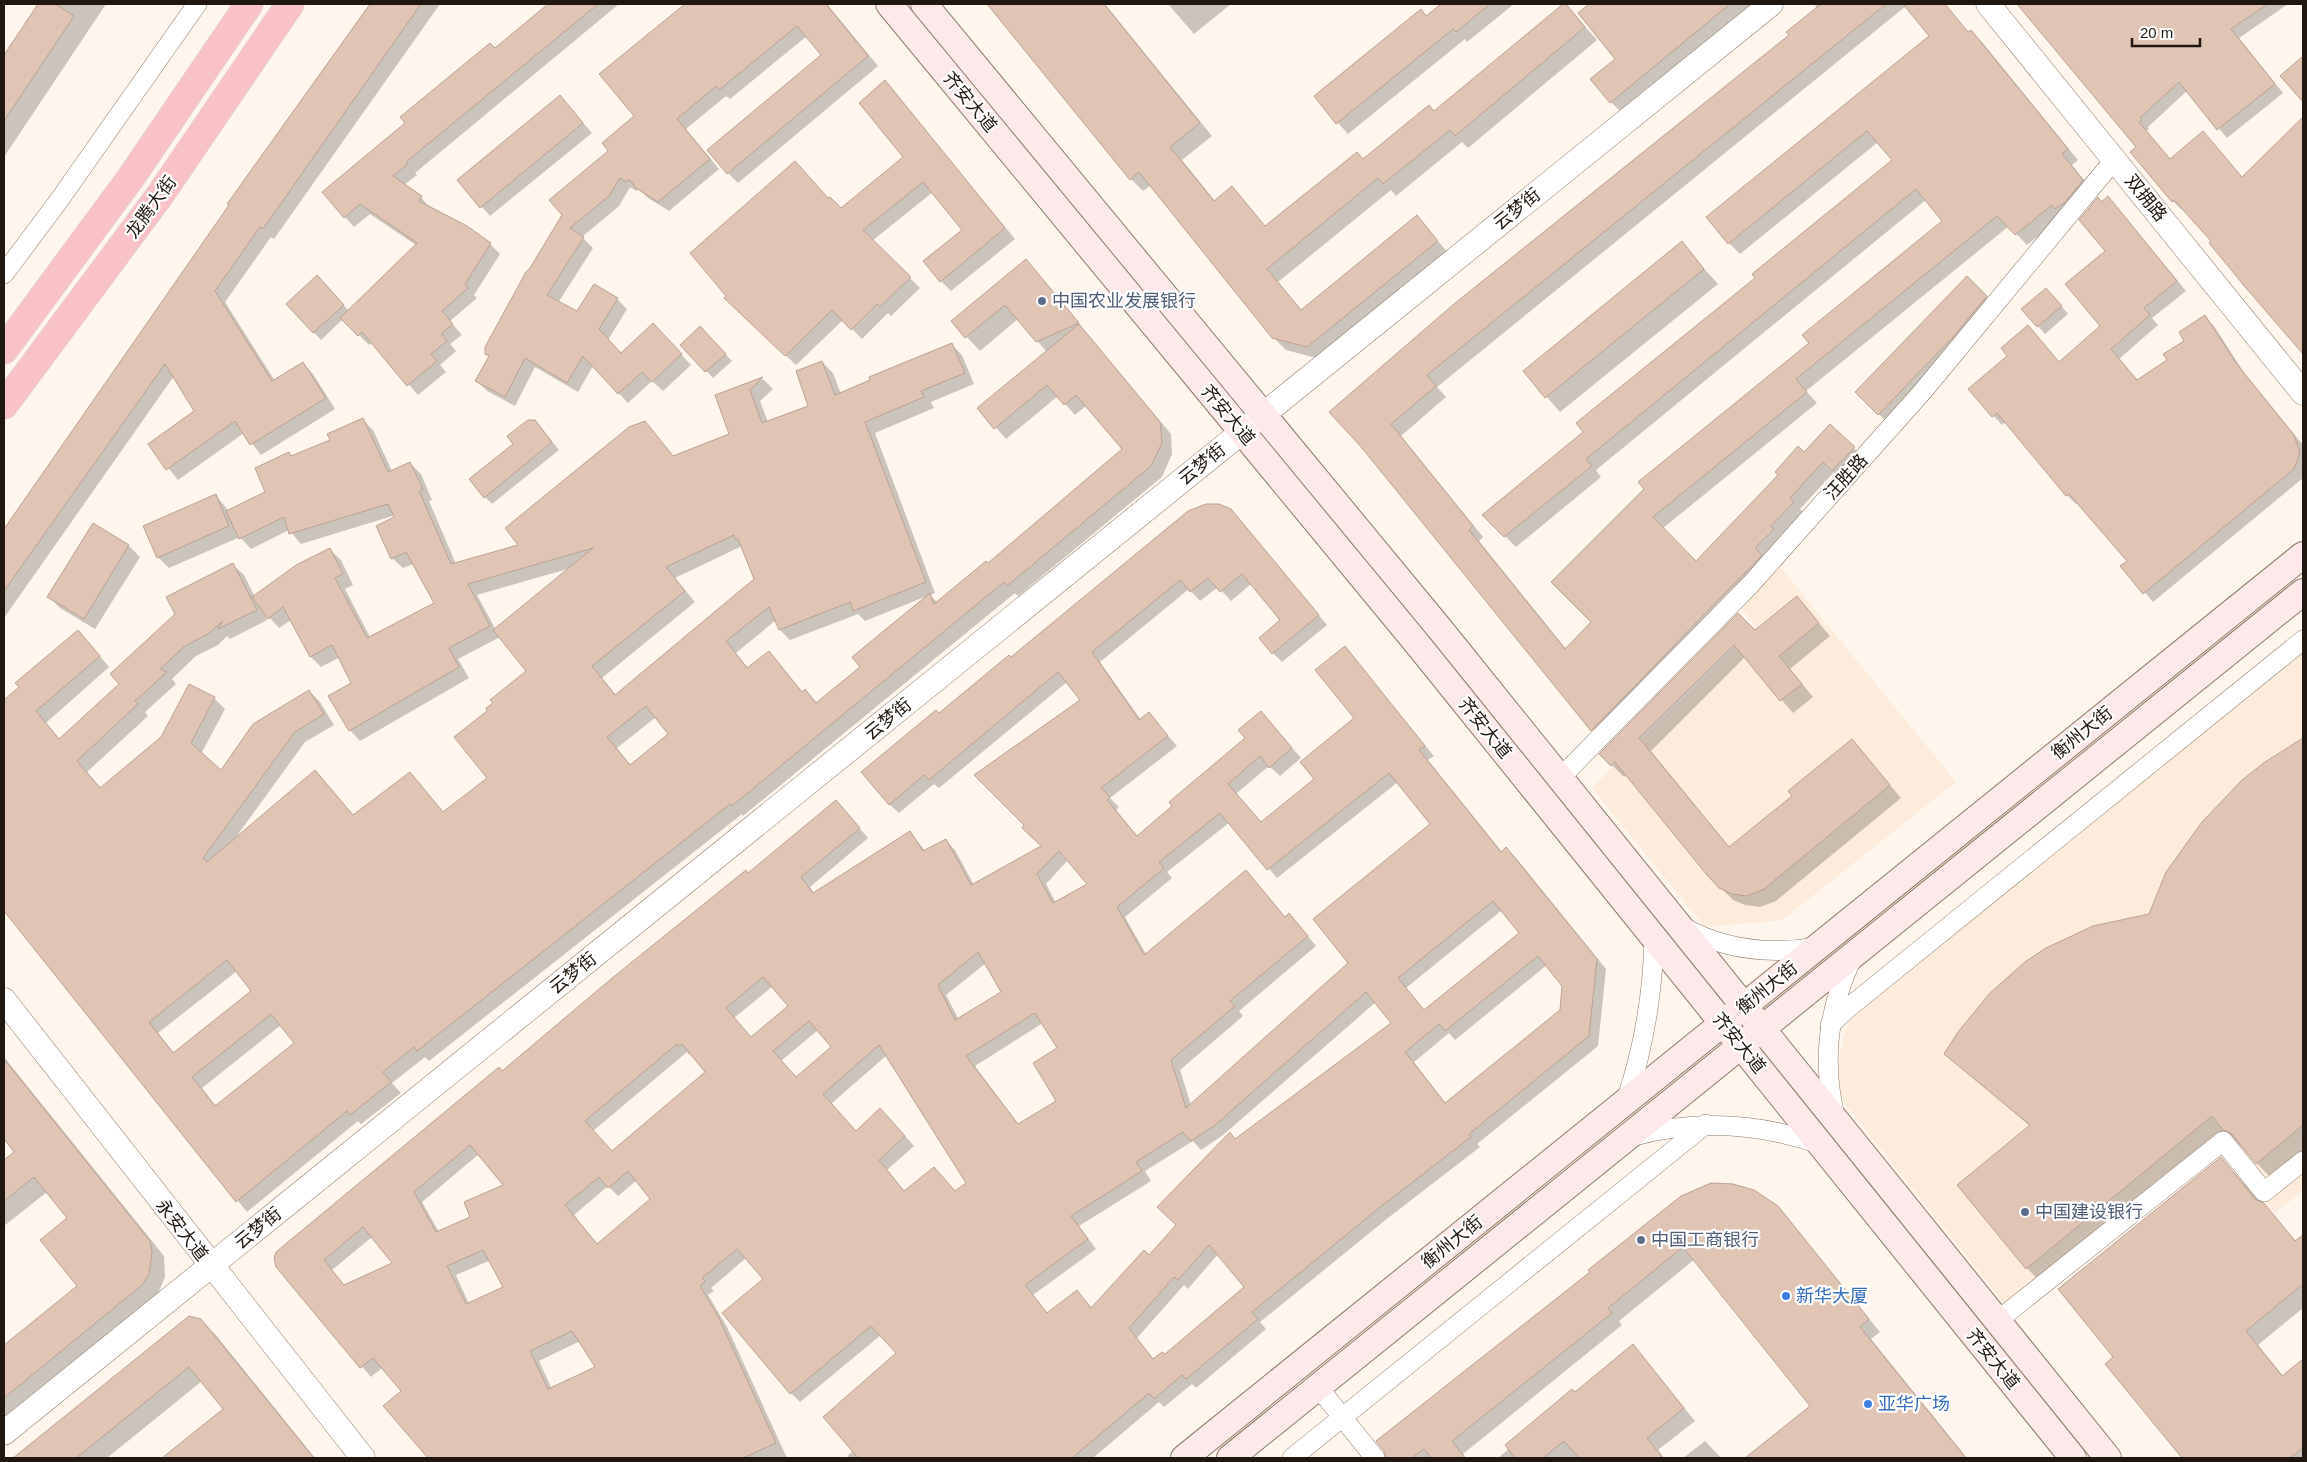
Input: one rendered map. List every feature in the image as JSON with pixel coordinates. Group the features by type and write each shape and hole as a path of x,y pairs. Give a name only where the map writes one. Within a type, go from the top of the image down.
{"highway":[{"name":"龙腾大街","path":"4,350 132,176 249,4"},
{"name":"龙腾大街","path":"4,405 160,195 290,4"}],"main road":[{"name":"齐安大道","path":"889,4 1426,654 2073,1458"},
{"name":"齐安大道","path":"924,4 1264,414 2108,1458"},
{"name":"衡州大街","path":"1184,1458 2303,555"},
{"name":"衡州大街","path":"1230,1458 2303,592"}],"street":[{"path":"4,274 71,184 197,4"},
{"name":"云梦街","path":"4,1434 1771,4"},
{"name":"双拥路","path":"1988,4 2303,393"},
{"name":"汪胜路","path":"1560,778 1750,586 1923,391 2114,160"},
{"path":"1830,1025 1848,1008 2303,640"},
{"path":"1677,923 1696,934 1739,948 1778,952 1817,947"},
{"path":"1626,1101 1638,1064 1647,1025 1652,986 1654,937"},
{"path":"1836,1120 1828,1074 1830,1025 1843,977 1854,955"},
{"name":"永安大道","path":"4,1000 362,1458"},
{"path":"1628,1138 1671,1128 1706,1124 1763,1128 1820,1144"},
{"path":"1292,1458 1706,1124"},
{"path":"1998,1321 2223,1140 2264,1192 2303,1161"},
{"path":"1318,1388 1375,1458"}],"shaded area":[{"path":"1780,567 1956,782 1782,920 1705,927 1592,788 1756,627 1740,607"},
{"path":"2303,653 2303,1191 2275,1213 2223,1149 2016,1318 1841,1099 1838,1063 1846,1028 1853,1013"}],"building":[{"path":"38,4 55,4 74,16 4,121 4,55"},
{"path":"370,4 421,4 263,229 260,227 215,291 272,381 303,362 326,398 250,445 235,421 166,470 148,444 194,411 165,364 4,591 4,529 229,205 227,204"},
{"path":"548,4 598,4 406,162 408,164 393,176 422,196 419,201 467,226 491,243 465,284 468,288 442,311 453,324 441,334 447,341 431,354 437,361 407,386 362,332 358,336 340,318 417,243 360,204 344,218 322,192 405,123 400,117 490,43 495,48"},
{"path":"685,4 826,4 868,56 727,174 707,150 821,55 797,26 719,90 716,86 677,119 710,159 658,202 636,188 629,179 626,182 620,178 609,196 570,228 584,237 547,295 577,311 594,284 618,298 599,329 621,353 653,323 682,354 652,382 642,372 618,394 583,356 567,383 525,358 505,397 475,381 489,356 485,354 485,347 526,272 562,215 549,200 608,151 602,143 634,116 599,74"},
{"path":"987,4 1104,4 1200,123 1170,147 1214,201 1232,186 1265,226 1357,152 1363,159 1429,105 1434,111 1563,4 1566,4 1585,27 1455,136 1450,130 1383,184 1378,178 1267,269 1301,310 1417,215 1438,241 1307,347 1272,338 1139,172 1130,180"},
{"path":"1441,4 1490,4 1456,32 1453,29 1336,124 1314,96 1421,9 1426,16"},
{"path":"1589,4 1730,4 1610,103 1590,79 1615,59 1578,13"},
{"path":"1821,4 1886,4 1427,375 1436,386 1391,424 1473,526 1469,530 1565,649 1591,622 1551,582 1644,489 1638,482 1809,343 1802,335 1942,221 1916,189 1586,459 1592,466 1504,537 1482,515 1583,432 1576,423 1755,278 1752,274 1892,160 1867,131 1728,244 1706,217 1929,36 1903,4 1945,4 1968,32 1971,30 2068,149 2062,154 2083,180 2065,202 2055,209 2052,205 2015,235 1997,216 1796,379 1807,392 1653,517 1696,561 1778,475 1775,472 1798,446 1804,452 1830,424 1855,447 1832,471 1823,462 1790,498 1794,502 1771,526 1774,529 1755,548 1762,555 1591,731 1362,448 1329,412 1454,304 1789,35 1786,32"},
{"path":"2017,4 2268,4 2231,29 2275,84 2217,130 2179,82 2140,118 2142,120 2139,122 2170,159 2203,131 2242,177 2303,117 2303,354 2209,243 2211,241 2174,200 2172,202 2130,152 2136,147"},
{"path":"2303,56 2303,102 2280,76"},
{"path":"885,80 1005,228 940,282 923,261 962,230 923,182 863,230 911,277 880,307 877,304 851,330 832,310 785,356 724,298 726,296 690,253 795,161 828,198 830,197 841,208 903,157 859,103"},
{"path":"560,95 583,123 480,208 457,180"},
{"path":"2108,196 2177,281 2144,308 2150,315 2111,349 2137,380 2167,360 2163,354 2184,341 2179,332 2205,315 2236,363 2294,435 2300,453 2294,469 2143,594 2120,566 2127,561 2069,494 2066,496 1997,413 1992,417 1968,389 2007,356 2001,348 2028,325 2059,362 2100,326 2065,284 2105,251 2079,220 2098,197 2101,202"},
{"path":"1682,241 1704,269 1545,398 1523,371"},
{"path":"1026,259 1079,323 1036,342 1005,305 965,338 951,321"},
{"path":"317,275 344,305 313,333 286,304"},
{"path":"1967,276 1987,296 1953,337 1878,415 1855,392"},
{"path":"2046,288 2062,306 2037,327 2021,309"},
{"path":"1079,324 1160,422 1162,443 1151,466 1007,586 1004,582 732,806 730,804 417,1051 414,1047 383,1072 391,1082 350,1115 347,1111 236,1202 4,911 4,700 19,687 15,683 78,630 100,656 36,711 59,739 119,684 110,674 175,614 166,597 233,563 257,610 218,629 223,621 208,634 185,646 160,669 167,672 135,701 138,704 77,761 100,788 161,737 189,684 215,697 191,743 221,770 253,724 309,690 324,714 295,732 203,858 207,862 315,770 353,815 410,772 443,812 487,778 454,737 487,711 486,708 493,703 490,700 526,671 493,630 593,548 468,584 490,626 449,648 459,667 349,731 328,696 351,683 332,645 310,657 283,607 268,619 252,597 296,565 330,548 343,574 335,578 367,638 434,603 406,552 391,559 376,526 394,517 388,504 289,534 284,517 239,539 226,511 265,492 255,468 289,452 291,456 330,440 327,434 363,418 388,472 410,462 423,489 419,491 451,564 518,545 505,528 629,427 645,421 673,456 729,434 715,395 763,377 750,390 762,423 808,406 796,371 822,361 835,395 870,380 869,377 952,343 965,373 921,391 924,397 865,422 926,582 853,611 850,602 779,630 769,607 726,641 747,668 769,651 802,692 805,689 816,703 860,667 852,657 930,593 934,604 986,561 988,563 1122,449 1076,395 1064,405 1047,385 994,429 977,408","holes":["734,535 735,539 738,539 754,579 615,695 592,666 685,591 666,567","646,706 668,734 630,765 607,737","227,960 251,991 173,1053 149,1022","271,1014 294,1043 215,1106 192,1077"]},
{"path":"700,326 726,354 705,372 680,345"},
{"path":"528,420 535,420 552,442 484,498 469,479 513,444 507,436"},
{"path":"216,494 229,526 157,558 143,526"},
{"path":"1206,504 1219,504 1231,509 1319,615 1272,654 1259,638 1280,620 1242,574 1220,592 1208,578 1190,592 1180,580 1092,652 1139,720 1149,712 1168,736 1101,788 1110,797 1107,800 1137,836 1172,806 1169,802 1245,738 1238,730 1261,711 1292,748 1269,768 1260,756 1228,784 1261,822 1314,779 1300,762 1354,718 1315,670 1345,646 1425,746 1419,750 1501,852 1506,847 1597,959 1589,1036 1469,1134 1471,1137 1379,1208 1252,1312 1258,1319 1186,1379 1182,1375 1154,1399 1149,1393 1072,1458 858,1458 823,1417 896,1353 871,1326 790,1394 722,1313 763,1279 737,1249 702,1278 705,1281 700,1286 718,1316 776,1443 743,1458 428,1458 383,1406 401,1391 373,1358 360,1368 276,1267 274,1258 276,1252 499,1067 502,1071 611,979 746,870 748,873 836,800 860,828 801,877 813,893 910,831 923,851 946,839 971,885 1041,846 1022,828 1024,825 974,775 1080,700 1058,672 929,780 924,775 889,805 861,772 936,710 939,713 1009,655 1011,657 1188,511","holes":["1389,773 1430,824 1313,919 1348,963 1186,1108 1171,1060 1235,1006 1230,1001 1308,936 1289,913 1285,917 1246,870 1144,955 1117,907 1164,868 1159,862 1220,813 1267,870","1059,851 1087,884 1053,903 1037,874","1493,901 1519,933 1424,1010 1398,978","978,952 1001,992 955,1020 938,985","1538,956 1562,986 1560,1010 1445,1103 1405,1052 1439,1024 1445,1031","763,977 788,1006 751,1037 726,1008","1366,992 1391,1023 1235,1139 1230,1132 1157,1207 1176,1225 1149,1255 1144,1250 1091,1308 1077,1290 1047,1313 1025,1285 1088,1239 1071,1216 1142,1171 1136,1162 1183,1132 1191,1141 1214,1126","1035,1013 1057,1048 1033,1063 1056,1101 1018,1124 966,1056","809,1021 831,1047 796,1077 773,1051","677,1044 679,1047 682,1044 705,1072 612,1151 585,1121","879,1045 966,1183 955,1191 934,1167 904,1191 879,1160 905,1136 880,1108 856,1131 823,1094","470,1145 503,1185 464,1202 470,1217 436,1232 414,1192","628,1171 650,1199 597,1244 565,1205 599,1177 608,1188","363,1227 392,1263 344,1285 324,1260","1209,1245 1244,1287 1165,1354 1162,1352 1153,1359 1129,1328 1174,1277 1178,1280","483,1250 503,1287 466,1304 447,1266","572,1331 595,1367 548,1389 530,1351"]},
{"path":"93,523 129,545 84,619 47,597"},
{"path":"1797,596 1819,623 1779,656 1802,684 1780,701 1734,645 1639,738 1729,847 1792,796 1788,791 1852,739 1890,785 1764,889 1747,896 1732,894 1719,888 1707,875 1615,762 1611,766 1599,754 1738,613 1755,630"},
{"path":"2303,738 2303,1125 2256,1164 2232,1134 2223,1130 2212,1116 2026,1269 1957,1185 2030,1125 1944,1054 1958,1032 1990,993 2026,961 2046,948 2093,926 2149,914 2166,872 2202,822 2242,780 2265,762"},
{"path":"4,1059 150,1241 152,1252 149,1275 142,1285 4,1398 4,1345 77,1286 40,1240 67,1218 34,1177 4,1201 4,1160 14,1152 4,1139"},
{"path":"2221,1157 2255,1199 2264,1203 2295,1241 2303,1235 2303,1284 2246,1331 2282,1376 2303,1359 2303,1448 2290,1458 2182,1458 2105,1364 2113,1357 2058,1289"},
{"path":"1711,1183 1733,1184 1754,1190 1778,1206 1869,1319 1860,1327 1966,1458 1745,1458 1810,1406 1683,1247 1608,1308 1612,1313 1452,1441 1465,1458 1431,1458 1424,1449 1412,1458 1386,1458 1384,1451 1376,1441 1590,1272 1588,1270 1681,1196"},
{"path":"189,1316 201,1319 314,1458 162,1458 223,1409 189,1367 76,1458 13,1458"},
{"path":"1633,1344 1684,1408 1647,1438 1663,1458 1579,1458 1564,1441 1543,1458 1515,1458 1505,1445 1572,1389 1575,1392"}],"place":[{"name":"中国农业发展银行","path":"1042,301"},
{"name":"中国建设银行","path":"2025,1212"},
{"name":"中国工商银行","path":"1641,1240"},
{"name":"新华大厦","path":"1786,1296"},
{"name":"亚华广场","path":"1868,1404"}]}
